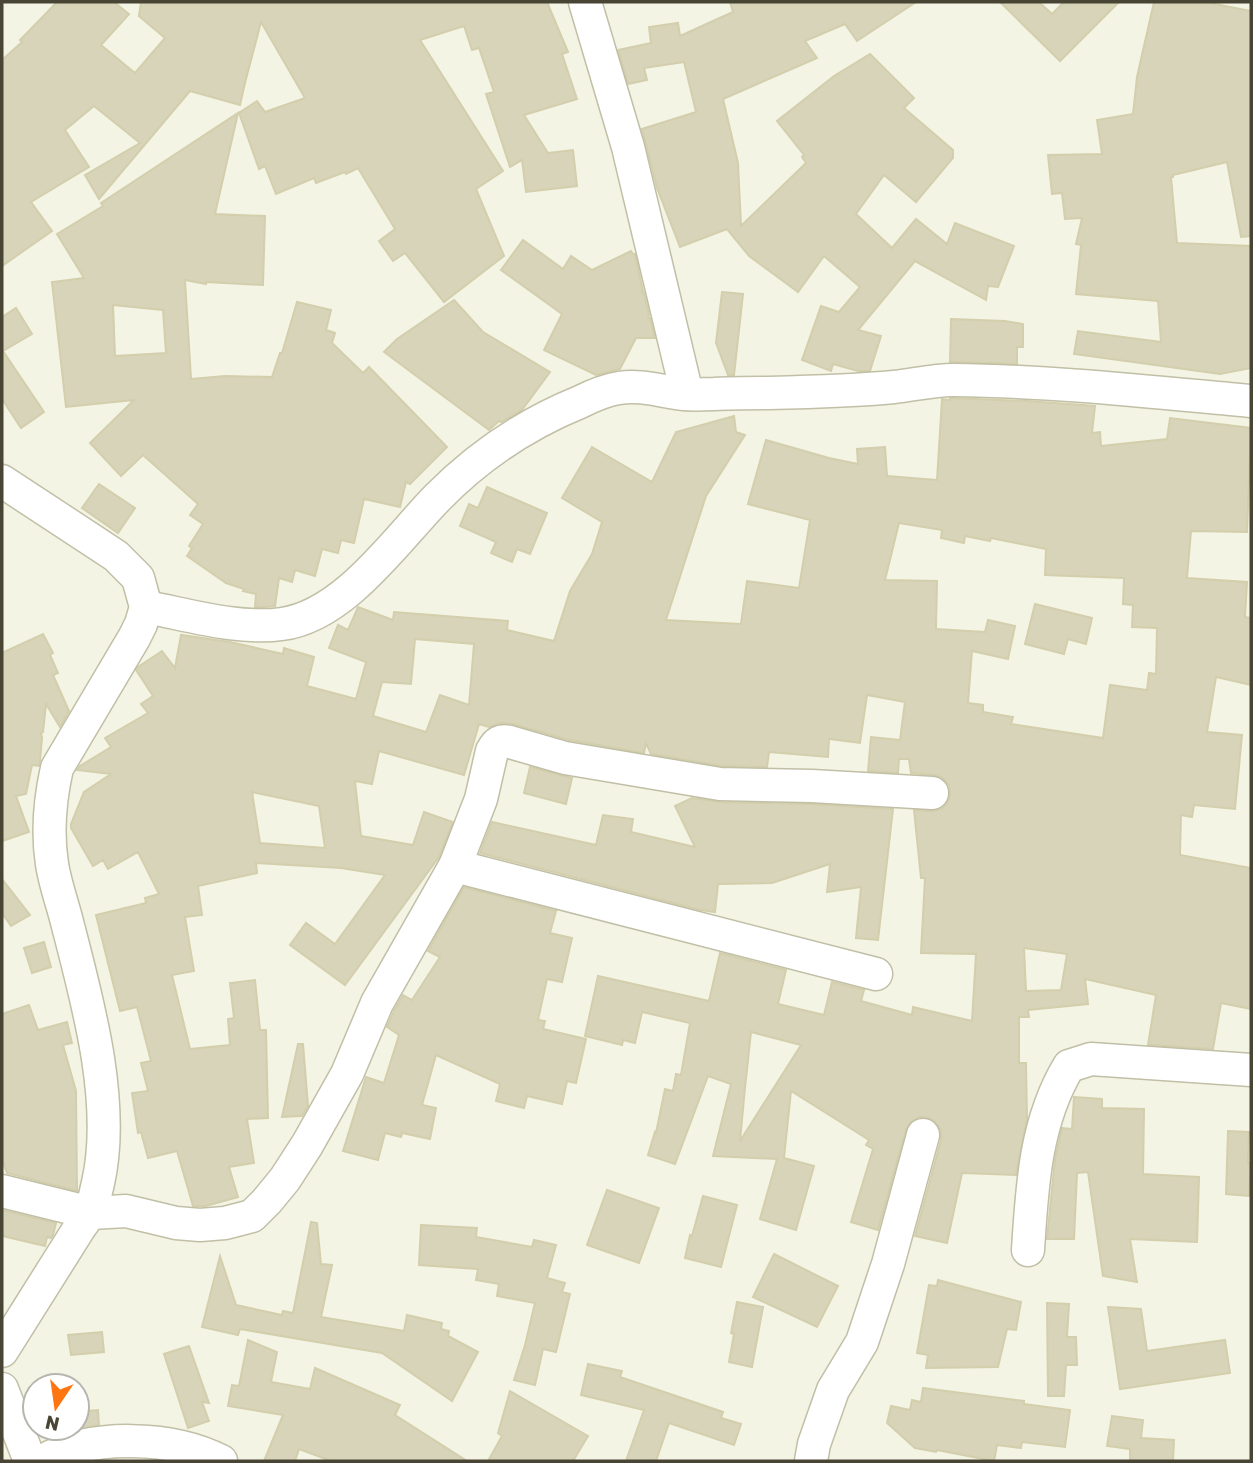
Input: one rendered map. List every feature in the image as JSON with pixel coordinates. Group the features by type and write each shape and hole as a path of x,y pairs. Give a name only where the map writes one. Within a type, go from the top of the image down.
{"street":[{"path":"585,2 628,147 687,394"},
{"path":"146,607 257,626 283,624 307,618 347,591 391,550 436,498 494,448 555,412 618,388 644,387 687,394 831,391 949,380 1063,384 1251,401"},
{"path":"2,481 116,556 138,578 146,607 134,638 57,768 50,814 52,863 90,1012 102,1095 101,1168 91,1213 2,1351"},
{"path":"2,1191 91,1213 125,1211 176,1223 225,1223 253,1216 285,1179 307,1145 347,1074 377,1003 456,866 481,799 496,743 501,741 565,758 720,785 812,786 932,793"},
{"path":"456,866 876,974"},
{"path":"1028,1250 1034,1171 1045,1116 1057,1085 1069,1066 1091,1059 1251,1070"},
{"path":"811,1461 814,1444 833,1390 862,1342 888,1264 923,1135"},
{"path":"2,1390 30,1461"},
{"path":"43,1461 79,1447 124,1440 193,1450 221,1461"}],"building":[{"path":"57,2 114,2 129,14 101,45 135,73 165,38 139,16 141,2 547,2 568,52 562,54 577,99 524,115 548,153 573,150 577,186 526,192 522,160 510,167 486,94 494,92 479,48 472,50 464,26 420,40 503,171 476,189 504,256 444,302 405,253 393,261 379,241 395,229 358,168 316,183 314,178 276,194 265,166 259,169 239,113 257,101 265,112 305,98 261,22 240,105 190,91 99,199 85,175 140,143 94,106 65,130 89,167 31,202 52,231 2,266 2,60 22,42 20,40"},
{"path":"730,2 916,2 857,41 845,24 805,41 817,58 723,99 738,163 741,226 806,163 802,157 804,155 777,121 834,76 870,54 914,98 904,108 953,150 953,158 916,202 884,175 856,214 892,248 916,219 947,244 955,223 1014,246 998,287 988,286 986,300 915,261 858,330 881,336 870,371 858,371 833,364 831,371 802,360 821,306 839,312 860,287 824,256 798,292 749,256 727,229 680,247 657,188 642,129 696,112 684,62 644,68 647,80 628,84 618,50 651,43 649,27 678,23 680,36 733,12"},
{"path":"1000,2 1039,2 1052,14 1064,2 1119,2 1060,61"},
{"path":"1154,2 1205,2 1251,11 1251,236 1241,237 1227,162 1171,177 1177,243 1251,246 1251,368 1220,374 1074,354 1078,331 1161,342 1158,301 1076,294 1081,245 1076,244 1082,218 1065,219 1062,193 1052,194 1048,155 1102,154 1097,120 1133,114 1137,77"},
{"path":"238,113 215,214 265,216 263,285 206,284 185,280 191,379 225,376 272,377 297,302 331,310 326,330 335,333 332,343 363,373 369,367 447,447 410,484 406,482 400,507 364,499 354,543 341,540 338,553 322,549 315,576 295,570 292,582 279,578 275,606 255,607 256,594 226,583 187,556 192,548 189,546 203,524 190,515 198,504 143,455 121,476 90,443 134,400 66,407 52,282 84,278 57,234 103,206 101,203","holes":["113,305 163,310 166,353 115,356"]},
{"path":"523,240 563,269 571,256 592,270 631,251 635,254 648,318 655,338 636,338 620,369 596,375 544,350 562,314 501,270"},
{"path":"722,292 743,294 734,375 728,375 716,343"},
{"path":"454,300 483,332 550,372 522,410 499,421 489,430 384,352 397,339"},
{"path":"16,308 32,334 3,351 44,412 21,428 2,399 2,317"},
{"path":"951,319 1023,324 1023,347 1017,347 1017,364 950,362"},
{"path":"942,399 1027,401 1095,406 1092,433 1100,432 1101,446 1167,439 1170,418 1251,428 1247,532 1191,531 1187,578 1247,582 1245,617 1251,618 1251,685 1216,677 1207,732 1242,735 1235,809 1194,805 1192,817 1181,815 1180,855 1251,868 1251,1009 1221,1003 1213,1049 1148,1045 1156,995 1085,979 1088,1004 1028,1010 1029,1017 1019,1017 1019,1063 1026,1063 1027,1119 1016,1175 962,1173 947,1243 915,1236 941,1140 941,1130 935,1122 919,1117 911,1122 906,1130 878,1230 851,1222 873,1149 866,1145 869,1140 791,1091 784,1158 814,1166 796,1230 760,1219 777,1159 713,1156 731,1084 708,1076 675,1164 648,1155 656,1133 665,1089 673,1091 676,1074 681,1075 690,1023 642,1012 635,1043 623,1040 622,1045 585,1036 598,976 709,1001 720,953 786,970 778,1004 824,1015 832,982 864,990 861,1001 912,1015 913,1007 972,1021 976,954 921,953 925,878 921,878 914,810 941,809 947,804 950,795 949,785 943,778 934,775 911,773 909,759 899,759 898,773 868,771 871,737 900,740 905,702 867,695 860,743 829,739 828,757 769,752 767,767 722,766 651,754 646,743 644,753 569,740 513,724 499,723 489,727 479,724 464,775 379,751 372,784 355,781 361,836 413,845 424,812 453,822 439,857 345,985 290,945 306,923 335,944 385,875 341,868 256,863 257,873 198,886 202,915 185,917 194,971 172,975 190,1049 230,1045 228,1019 234,1018 230,983 255,980 260,1030 266,1030 268,1118 247,1119 254,1163 229,1167 238,1197 206,1206 193,1206 177,1151 148,1158 141,1132 138,1133 132,1093 148,1091 141,1063 151,1061 137,1007 120,1011 96,915 146,903 145,898 159,894 138,852 108,869 103,860 93,866 71,828 84,792 111,774 77,770 111,747 105,738 148,713 141,704 153,696 136,670 138,667 162,651 175,668 181,635 283,654 284,648 314,657 307,686 356,699 366,662 329,648 338,625 348,630 358,607 393,620 394,612 508,621 507,630 554,641 570,591 592,554 602,522 562,498 592,447 652,482 676,432 734,416 736,432 745,435 706,496 666,620 741,624 747,581 799,588 810,520 748,504 766,440 858,464 857,449 885,447 887,476 937,480","holes":["899,523 942,530 941,538 964,543 965,536 990,541 991,538 1046,549 1045,575 1124,578 1123,604 1133,605 1132,627 1157,628 1156,674 1149,673 1147,690 1110,685 1103,738 1011,724 1013,717 983,712 983,705 968,703 972,651 1008,659 1015,626 988,620 985,632 936,629 937,581 885,580","415,639 474,644 469,705 440,695 426,732 373,716 382,682 411,684","252,792 319,806 325,848 260,843","1024,948 1067,954 1061,990 1026,991","751,1032 801,1045 740,1141"]},
{"path":"99,484 135,508 118,533 82,508"},
{"path":"487,487 547,513 530,554 517,549 512,562 491,553 496,542 460,526 469,504 478,508"},
{"path":"1035,604 1092,618 1086,644 1068,639 1064,654 1025,644"},
{"path":"43,634 53,653 50,655 58,673 53,675 69,711 60,727 46,704 39,766 32,765 26,794 16,796 29,832 2,841 2,653"},
{"path":"530,767 572,778 566,804 524,793"},
{"path":"692,798 720,802 893,809 878,940 856,938 861,887 827,892 830,864 772,883 718,884 715,912 480,853 492,822 596,845 603,815 633,819 631,832 695,847 675,806"},
{"path":"2,879 30,915 11,926 2,913"},
{"path":"464,887 556,911 550,933 572,938 562,982 547,979 538,1020 545,1021 543,1029 586,1039 576,1083 567,1081 562,1104 527,1096 524,1108 496,1101 500,1084 436,1055 422,1105 436,1108 430,1139 402,1133 401,1137 385,1133 378,1160 343,1151 366,1077 384,1083 399,1035 387,1027 394,1011 403,995 412,1000 440,957 428,951"},
{"path":"44,942 51,967 32,973 24,948"},
{"path":"29,1005 38,1030 67,1022 72,1043 63,1045 76,1091 77,1191 7,1173 2,1160 2,1014"},
{"path":"298,1044 303,1044 308,1106 302,1116 282,1117"},
{"path":"1074,1097 1102,1099 1102,1108 1144,1109 1143,1174 1199,1177 1197,1242 1130,1239 1137,1282 1103,1276 1088,1172 1077,1173 1074,1239 1047,1239 1055,1159 1062,1128 1072,1129"},
{"path":"1228,1131 1249,1132 1249,1196 1226,1194"},
{"path":"607,1190 659,1208 639,1263 587,1245"},
{"path":"703,1196 737,1205 721,1267 685,1258"},
{"path":"2,1210 56,1223 53,1235 51,1238 47,1237 45,1246 2,1236"},
{"path":"311,1222 317,1223 321,1264 332,1265 321,1317 404,1331 407,1315 442,1323 441,1329 449,1331 448,1336 478,1352 452,1401 382,1353 240,1329 238,1335 202,1327 220,1256 236,1305 282,1315 283,1311 293,1313"},
{"path":"421,1225 477,1228 476,1237 532,1247 534,1240 556,1245 547,1278 565,1283 562,1292 570,1294 556,1352 543,1349 535,1385 514,1380 535,1303 497,1296 499,1284 476,1280 478,1269 419,1265"},
{"path":"774,1254 838,1286 817,1327 753,1297"},
{"path":"938,1280 1021,1302 1016,1330 1007,1329 998,1367 926,1368 928,1355 917,1353 929,1285 937,1286"},
{"path":"737,1302 763,1307 752,1367 729,1362"},
{"path":"1047,1303 1069,1304 1067,1337 1076,1337 1077,1365 1066,1365 1064,1396 1048,1396"},
{"path":"1108,1307 1141,1309 1147,1351 1225,1340 1230,1373 1120,1389"},
{"path":"102,1332 104,1352 71,1355 68,1335"},
{"path":"248,1340 277,1352 271,1382 310,1389 315,1368 400,1405 395,1415 467,1461 331,1461 299,1449 295,1461 264,1461 283,1415 228,1406 232,1385 239,1386"},
{"path":"189,1346 209,1403 202,1402 209,1421 188,1428 164,1354"},
{"path":"588,1364 622,1371 620,1377 723,1412 721,1418 741,1424 734,1445 669,1423 656,1461 626,1461 644,1410 581,1395"},
{"path":"923,1388 1070,1410 1065,1447 1022,1442 1021,1448 997,1445 994,1461 915,1448 887,1423 891,1406 910,1410 912,1400 921,1402"},
{"path":"510,1391 588,1436 573,1461 488,1461 502,1436 498,1433"},
{"path":"98,1410 99,1425 91,1426 91,1411"},
{"path":"1112,1416 1143,1420 1141,1438 1174,1440 1173,1461 1130,1461 1130,1449 1107,1446"}]}
